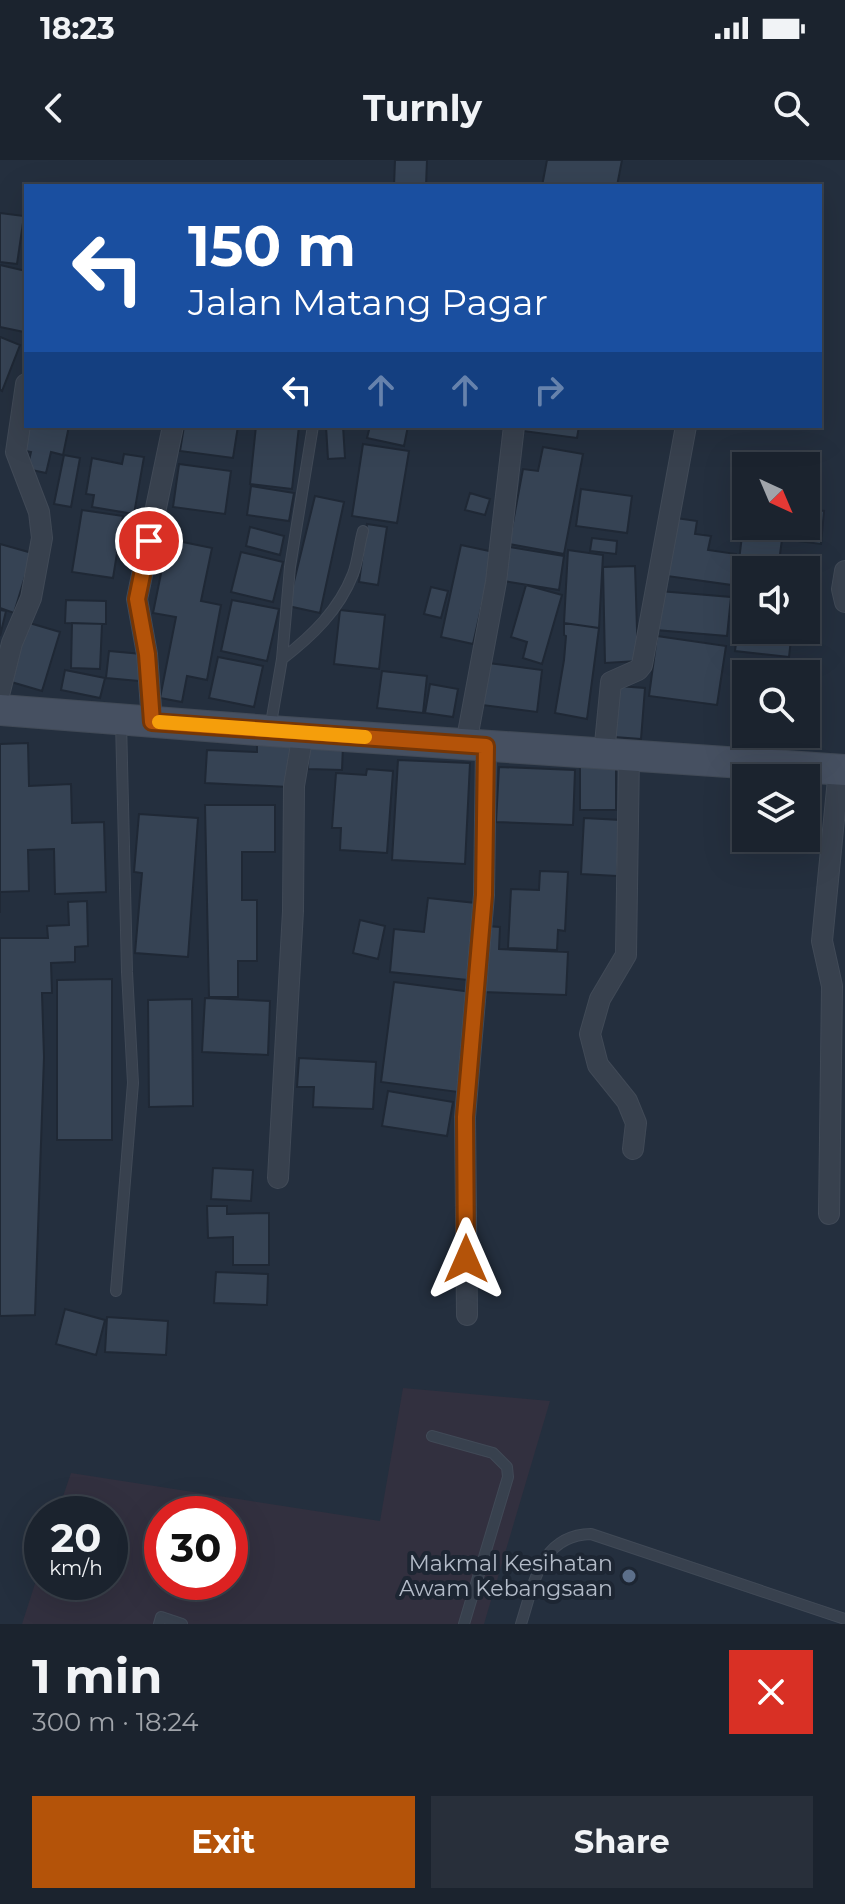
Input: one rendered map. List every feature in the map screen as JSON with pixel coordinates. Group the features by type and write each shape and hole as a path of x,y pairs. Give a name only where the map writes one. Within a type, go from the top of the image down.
{"main road":[{"path":"0,710 842,770"}],"street":[{"path":"0,691 12,643 31,598 42,538 39,512 16,452 24,398"},
{"path":"152,722 147,654 137,599 173,428"},
{"path":"467,1315 465,1117 484,895 476,745 514,428"},
{"path":"633,1149 636,1123 627,1101 598,1065 590,1034 600,999 626,955 611,682 638,670 642,665 686,428"},
{"path":"845,571 842,589 845,602"},
{"path":"278,1178 293,911 294,786 303,733"},
{"path":"829,1214 832,986 822,941 842,770"}],"lane":[{"path":"270,731 282,659 290,567 313,428"},
{"path":"282,659 307,640 328,618 353,574 363,531"},
{"path":"116,1291 133,1083 121,719"},
{"path":"432,1436 493,1453 507,1467 508,1477 464,1624"},
{"path":"521,1624 540,1565 554,1546 574,1534 591,1534 845,1619"},
{"path":"159,1624 161,1617 182,1624"}],"shaded area":[{"path":"403,1388 550,1401 484,1624 22,1624 30,1600 128,1600 128,1496 63,1496 71,1473 219,1496 144,1496 144,1600 248,1600 248,1500 380,1521"}],"building":[{"path":"395,160 427,160 426,184 394,184"},
{"path":"547,160 622,160 617,184 542,184"},
{"path":"0,213 24,216 17,264 0,262"},
{"path":"0,265 24,271 24,332 0,327"},
{"path":"0,337 20,345 2,391 0,390"},
{"path":"26,428 69,428 63,455 51,452 46,473 27,469 31,452 20,450"},
{"path":"184,428 238,428 233,458 180,451"},
{"path":"256,428 299,428 292,489 250,484"},
{"path":"326,428 343,428 345,458 328,459"},
{"path":"370,428 408,428 404,446 367,438"},
{"path":"524,428 579,428 577,438 523,431"},
{"path":"363,444 409,451 397,523 352,516"},
{"path":"543,447 583,454 564,554 509,544 523,469 538,471"},
{"path":"124,454 144,457 134,514 92,507 94,495 86,494 92,458 122,464"},
{"path":"64,455 80,458 71,507 54,504"},
{"path":"179,464 231,471 225,514 173,507"},
{"path":"251,486 294,493 289,521 247,515"},
{"path":"581,489 632,496 627,533 576,526"},
{"path":"470,493 490,499 485,515 465,510"},
{"path":"315,496 344,502 320,613 288,606"},
{"path":"82,510 123,516 113,578 72,572"},
{"path":"820,511 824,511 821,544 790,540 820,540"},
{"path":"676,518 697,521 695,534 711,536 708,550 736,554 732,556 732,585 667,576"},
{"path":"367,524 387,527 378,585 359,582"},
{"path":"250,527 284,536 280,555 246,546"},
{"path":"592,538 617,541 616,554 590,551"},
{"path":"168,539 212,548 201,601 221,605 207,680 187,676 182,702 160,698 176,617 153,613"},
{"path":"742,540 782,540 780,556 740,556"},
{"path":"0,544 32,553 14,613 0,608"},
{"path":"461,545 494,552 473,644 441,637"},
{"path":"503,546 564,556 559,590 497,580"},
{"path":"568,550 603,555 599,628 564,623"},
{"path":"241,552 283,562 273,602 231,592"},
{"path":"635,566 638,661 605,663 603,567"},
{"path":"526,585 562,595 542,664 523,658 527,642 511,637"},
{"path":"431,587 448,591 441,618 424,614"},
{"path":"659,591 731,597 727,636 656,630"},
{"path":"66,600 106,601 106,624 65,623"},
{"path":"232,600 279,609 267,661 221,651"},
{"path":"0,610 6,611 0,636"},
{"path":"340,610 385,615 379,669 334,664"},
{"path":"26,622 60,632 42,691 8,681"},
{"path":"72,623 102,624 100,669 71,668"},
{"path":"564,623 599,628 587,719 555,713 564,660"},
{"path":"657,636 726,646 717,705 649,696"},
{"path":"736,644 790,644 789,657 735,651"},
{"path":"109,651 142,654 139,681 106,678"},
{"path":"218,657 263,666 254,707 209,698"},
{"path":"488,663 542,670 537,712 482,705"},
{"path":"65,670 105,678 100,698 61,690"},
{"path":"382,671 427,676 423,713 377,708"},
{"path":"430,684 458,689 453,717 425,713"},
{"path":"618,686 645,688 641,739 614,737"},
{"path":"28,743 29,786 71,784 72,823 104,822 106,892 55,894 54,849 28,850 29,891 0,892 0,744"},
{"path":"257,744 291,746 289,787 205,783 207,750 257,752"},
{"path":"309,744 343,745 342,770 308,769"},
{"path":"398,760 470,763 465,864 392,860"},
{"path":"580,766 616,766 616,810 580,810"},
{"path":"499,767 575,770 573,825 496,822"},
{"path":"367,769 393,771 387,853 340,850 341,828 332,828 336,773 366,775"},
{"path":"205,805 275,805 275,852 242,852 242,900 257,900 257,961 238,961 238,997 209,997"},
{"path":"139,814 198,818 188,957 135,953 142,873 134,872"},
{"path":"584,818 621,820 617,876 581,874"},
{"path":"540,871 568,872 565,931 558,930 557,950 508,948 511,889 539,890"},
{"path":"428,898 476,903 468,980 390,972 394,929 424,932"},
{"path":"87,901 88,946 75,947 75,962 51,963 52,993 42,993 44,1057 35,1315 0,1316 0,938 48,938 47,926 69,925 68,902"},
{"path":"360,920 385,926 378,959 353,953"},
{"path":"486,926 500,927 499,949 568,952 566,995 483,992"},
{"path":"112,979 112,1140 57,1140 57,980"},
{"path":"394,982 472,992 458,1092 381,1082"},
{"path":"205,998 270,1001 268,1055 202,1052"},
{"path":"192,999 193,1106 149,1107 148,1000"},
{"path":"299,1058 376,1062 373,1109 313,1107 314,1087 297,1087"},
{"path":"388,1091 453,1102 447,1136 382,1126"},
{"path":"213,1168 253,1170 251,1201 211,1199"},
{"path":"207,1206 227,1206 227,1214 269,1213 269,1265 233,1265 233,1237 208,1238"},
{"path":"216,1272 268,1274 267,1305 214,1303"},
{"path":"65,1309 105,1320 96,1355 56,1344"},
{"path":"107,1317 168,1321 166,1355 105,1352"}],"slow traffic":[{"path":"159,722 365,737"}],"place":[{"name":"Makmal Kesihatan Awam Kebangsaan","path":"629,1576"}],"route":[{"path":"149,541 137,599 147,654 152,722 486,746 484,895 465,1117 466,1259"}]}
